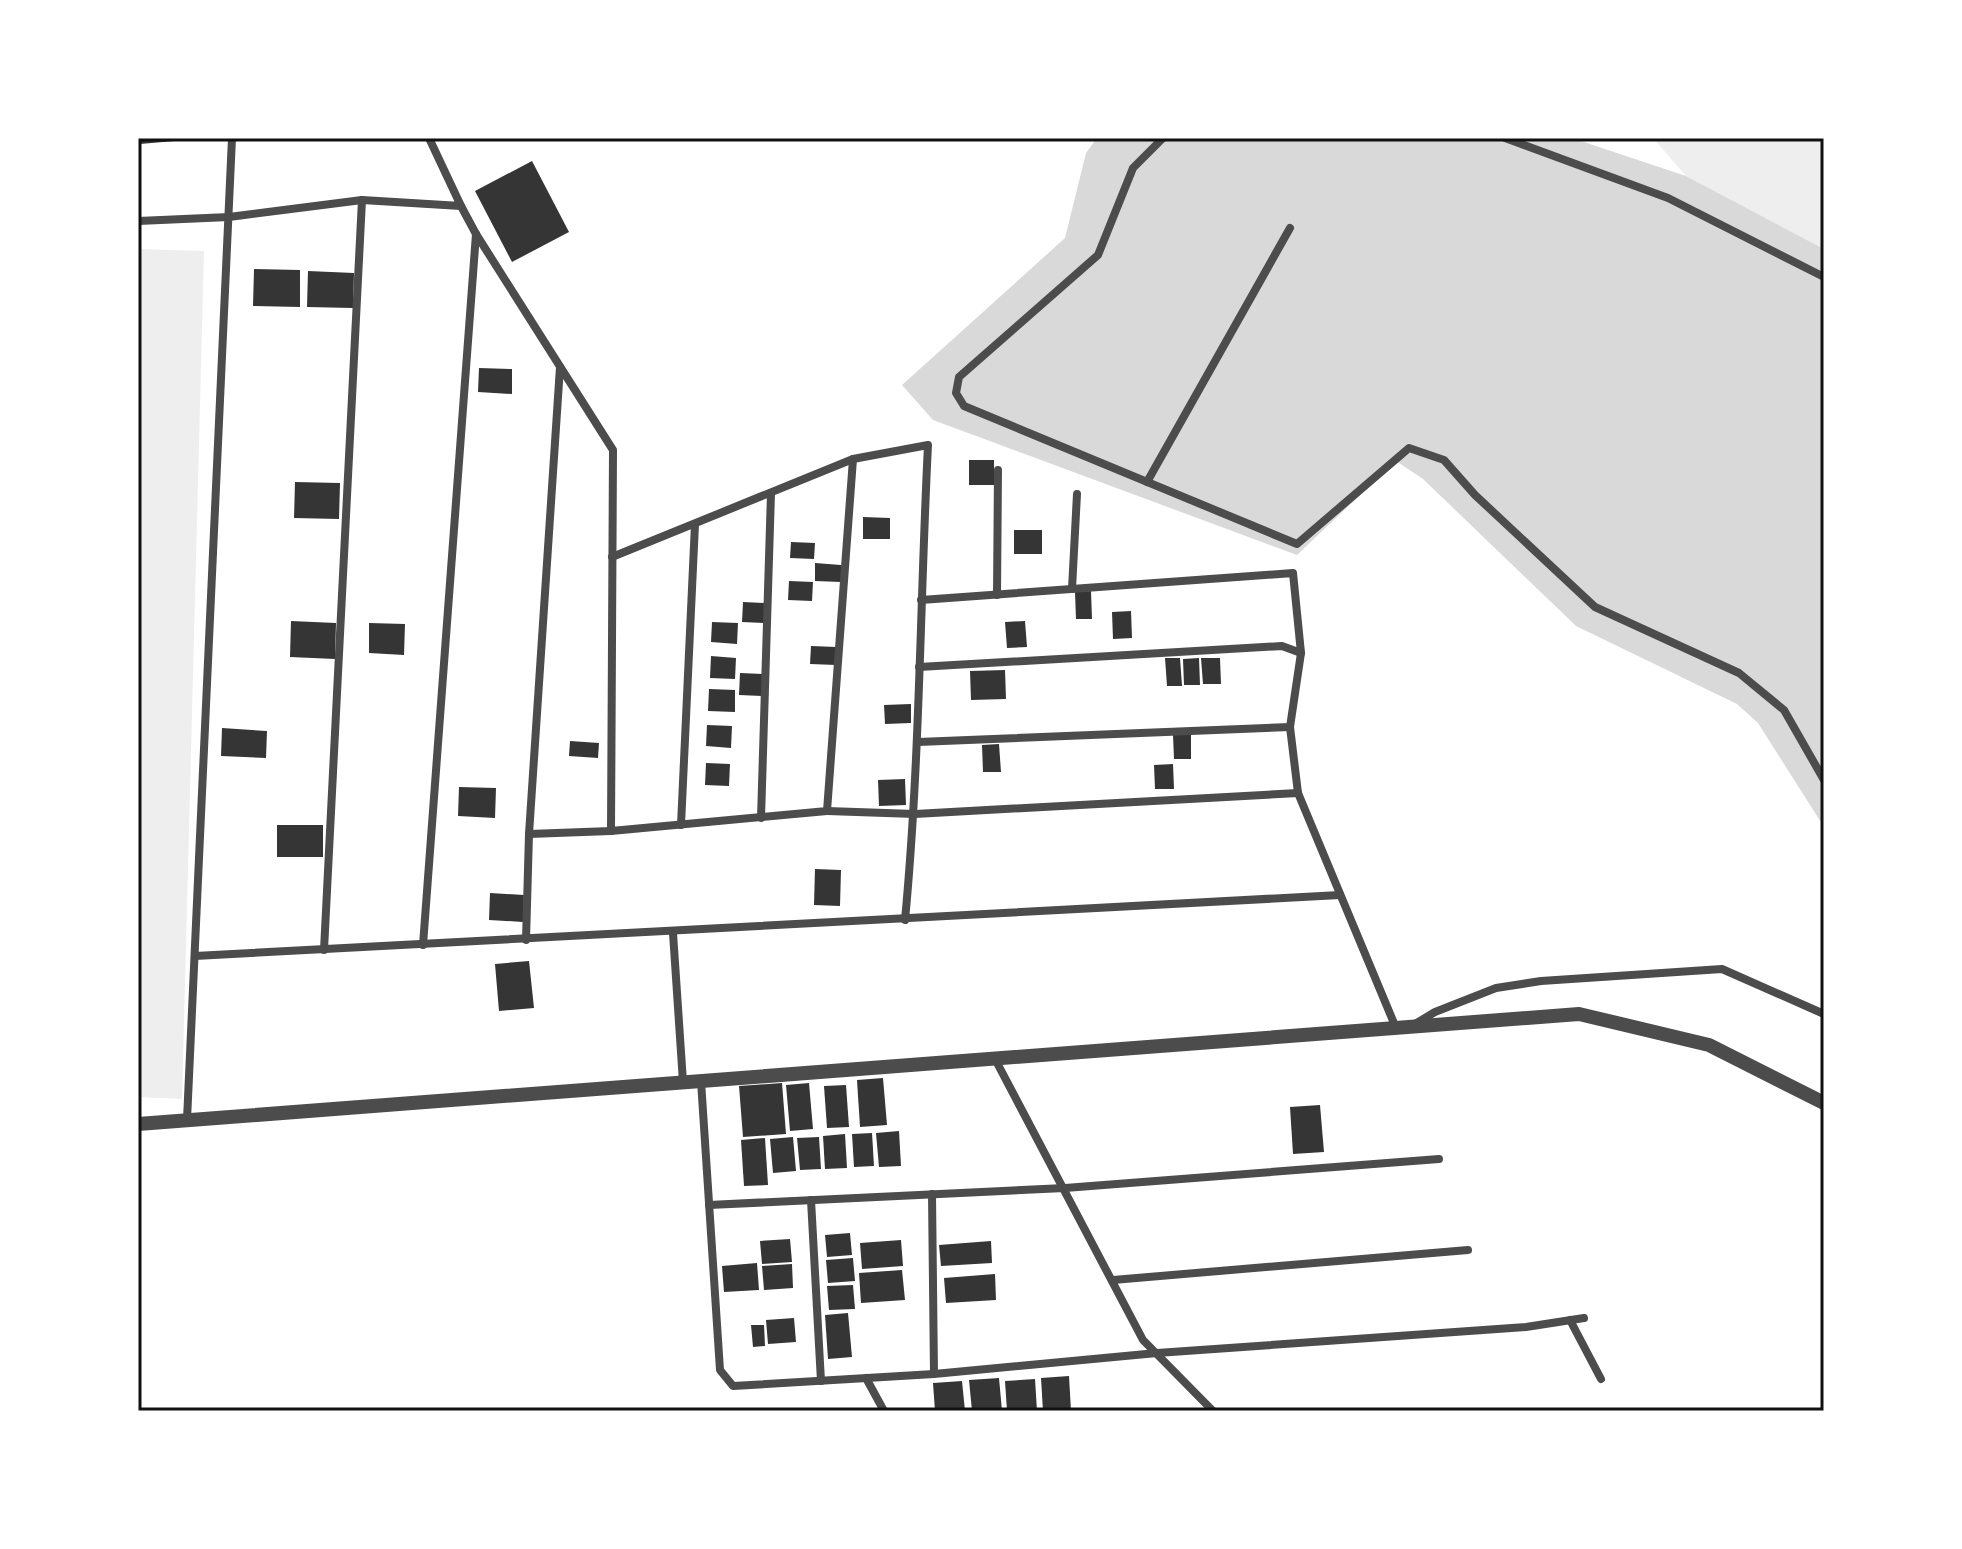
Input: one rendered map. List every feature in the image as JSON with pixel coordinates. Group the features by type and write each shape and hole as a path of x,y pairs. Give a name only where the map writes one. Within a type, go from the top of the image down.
{"street":[{"path":"187,1120 232,138"},
{"path":"429,138 476,234 613,450 611,831"},
{"path":"1163,138 1133,168 1098,255 959,377 956,393 964,406 1297,544 1409,448 1444,460 1475,495 1595,607 1739,673 1784,710 1824,780"},
{"path":"1505,138 1668,198 1824,277"},
{"path":"324,950 362,200"},
{"path":"138,221 229,217 362,200 461,206"},
{"path":"1147,482 1290,228"},
{"path":"423,945 476,234"},
{"path":"526,940 529,834 560,367"},
{"path":"612,557 853,459 928,445 915,814 905,920"},
{"path":"827,811 853,459"},
{"path":"997,595 998,470"},
{"path":"761,818 771,493"},
{"path":"1072,589 1077,494"},
{"path":"681,825 695,524"},
{"path":"921,600 1293,573 1301,653 1290,727 1298,793 1396,1028"},
{"path":"919,667 1282,646 1301,653"},
{"path":"918,742 1290,727"},
{"path":"529,834 611,831 827,811 915,814 1298,793"},
{"path":"195,956 673,933 1340,895"},
{"path":"673,933 683,1082"},
{"path":"1412,1027 1435,1012 1496,988 1541,981 1722,969 1824,1014"},
{"path":"138,1124 1579,1014 1709,1045 1824,1103"},
{"path":"995,1059 1143,1340 1213,1411"},
{"path":"701,1081 720,1370 733,1386 934,1374 1157,1353 1526,1327 1584,1318"},
{"path":"709,1205 1065,1188 1439,1159"},
{"path":"932,1194 934,1374"},
{"path":"811,1200 821,1381"},
{"path":"1113,1280 1468,1250"},
{"path":"1570,1320 1601,1379"},
{"path":"866,1378 884,1411"}],"shaded area":[{"path":"1097,138 1572,138 1686,176 1824,249 1824,827 1758,723 1737,704 1576,626 1423,479 1396,461 1297,555 933,420 902,385 1065,238 1086,153"},
{"path":"1653,138 1824,138 1824,249 1686,176"},
{"path":"138,249 204,251 182,1099 138,1097"}],"building":[{"path":"140,138 186,138 186,140 140,144"},
{"path":"532,161 569,232 512,262 475,191"},
{"path":"254,269 300,270 300,307 253,306"},
{"path":"308,271 354,273 353,308 307,307"},
{"path":"479,368 512,369 512,394 478,392"},
{"path":"969,460 994,460 994,485 969,485"},
{"path":"295,482 340,483 339,519 294,518"},
{"path":"863,517 890,518 890,539 863,539"},
{"path":"1014,530 1042,530 1042,554 1014,554"},
{"path":"791,542 815,543 814,559 790,558"},
{"path":"815,563 841,565 841,582 815,581"},
{"path":"789,581 813,582 812,601 788,600"},
{"path":"1091,591 1092,619 1076,619 1075,592"},
{"path":"743,602 766,603 765,623 742,622"},
{"path":"1131,611 1132,638 1113,639 1112,612"},
{"path":"291,621 336,623 335,659 290,657"},
{"path":"1025,621 1027,647 1007,648 1005,622"},
{"path":"712,622 738,623 737,644 711,642"},
{"path":"369,623 405,624 404,655 369,653"},
{"path":"811,646 837,647 836,665 810,664"},
{"path":"711,656 736,658 735,679 710,678"},
{"path":"1165,658 1180,658 1182,686 1167,686"},
{"path":"1199,658 1200,685 1184,685 1183,659"},
{"path":"1201,658 1220,658 1221,684 1203,684"},
{"path":"1005,670 1006,699 971,700 970,671"},
{"path":"740,673 763,674 762,696 739,695"},
{"path":"709,689 735,690 735,712 708,711"},
{"path":"911,704 911,723 885,724 884,705"},
{"path":"707,725 732,726 731,748 706,746"},
{"path":"222,728 267,731 266,758 221,756"},
{"path":"1191,734 1191,759 1174,759 1173,735"},
{"path":"570,741 599,743 598,758 569,756"},
{"path":"999,744 1001,772 983,772 982,745"},
{"path":"706,763 730,764 729,786 705,785"},
{"path":"1173,764 1174,789 1155,789 1154,765"},
{"path":"905,779 906,805 879,806 878,780"},
{"path":"459,787 496,788 495,818 458,816"},
{"path":"277,825 323,825 323,857 277,857"},
{"path":"815,869 841,870 840,906 814,905"},
{"path":"490,893 524,895 523,922 489,920"},
{"path":"529,961 534,1008 499,1011 495,964"},
{"path":"883,1078 887,1125 860,1127 857,1080"},
{"path":"782,1083 786,1134 743,1137 739,1086"},
{"path":"809,1083 813,1129 790,1131 786,1085"},
{"path":"846,1085 849,1127 827,1128 824,1086"},
{"path":"1320,1105 1324,1152 1293,1154 1290,1107"},
{"path":"899,1131 901,1166 879,1167 876,1133"},
{"path":"872,1133 874,1166 854,1167 852,1134"},
{"path":"845,1134 847,1168 825,1169 823,1136"},
{"path":"793,1137 796,1171 773,1173 770,1139"},
{"path":"819,1137 821,1169 800,1170 797,1138"},
{"path":"765,1138 768,1185 744,1186 741,1140"},
{"path":"850,1233 852,1255 827,1257 825,1235"},
{"path":"790,1239 792,1262 762,1264 760,1241"},
{"path":"901,1240 903,1266 862,1269 860,1243"},
{"path":"991,1241 992,1263 941,1266 939,1245"},
{"path":"853,1258 855,1281 828,1283 826,1260"},
{"path":"757,1263 759,1290 724,1292 722,1266"},
{"path":"792,1264 793,1288 764,1290 762,1266"},
{"path":"902,1270 905,1300 861,1303 859,1273"},
{"path":"995,1274 996,1300 946,1303 944,1278"},
{"path":"853,1285 855,1309 829,1310 827,1286"},
{"path":"848,1313 852,1357 828,1359 825,1315"},
{"path":"794,1318 796,1342 768,1344 766,1320"},
{"path":"751,1325 764,1325 765,1346 753,1347"},
{"path":"1069,1376 1071,1411 1043,1411 1041,1378"},
{"path":"999,1378 1002,1411 972,1411 969,1380"},
{"path":"1035,1379 1037,1411 1007,1411 1005,1381"},
{"path":"962,1381 965,1411 935,1411 933,1383"}]}
